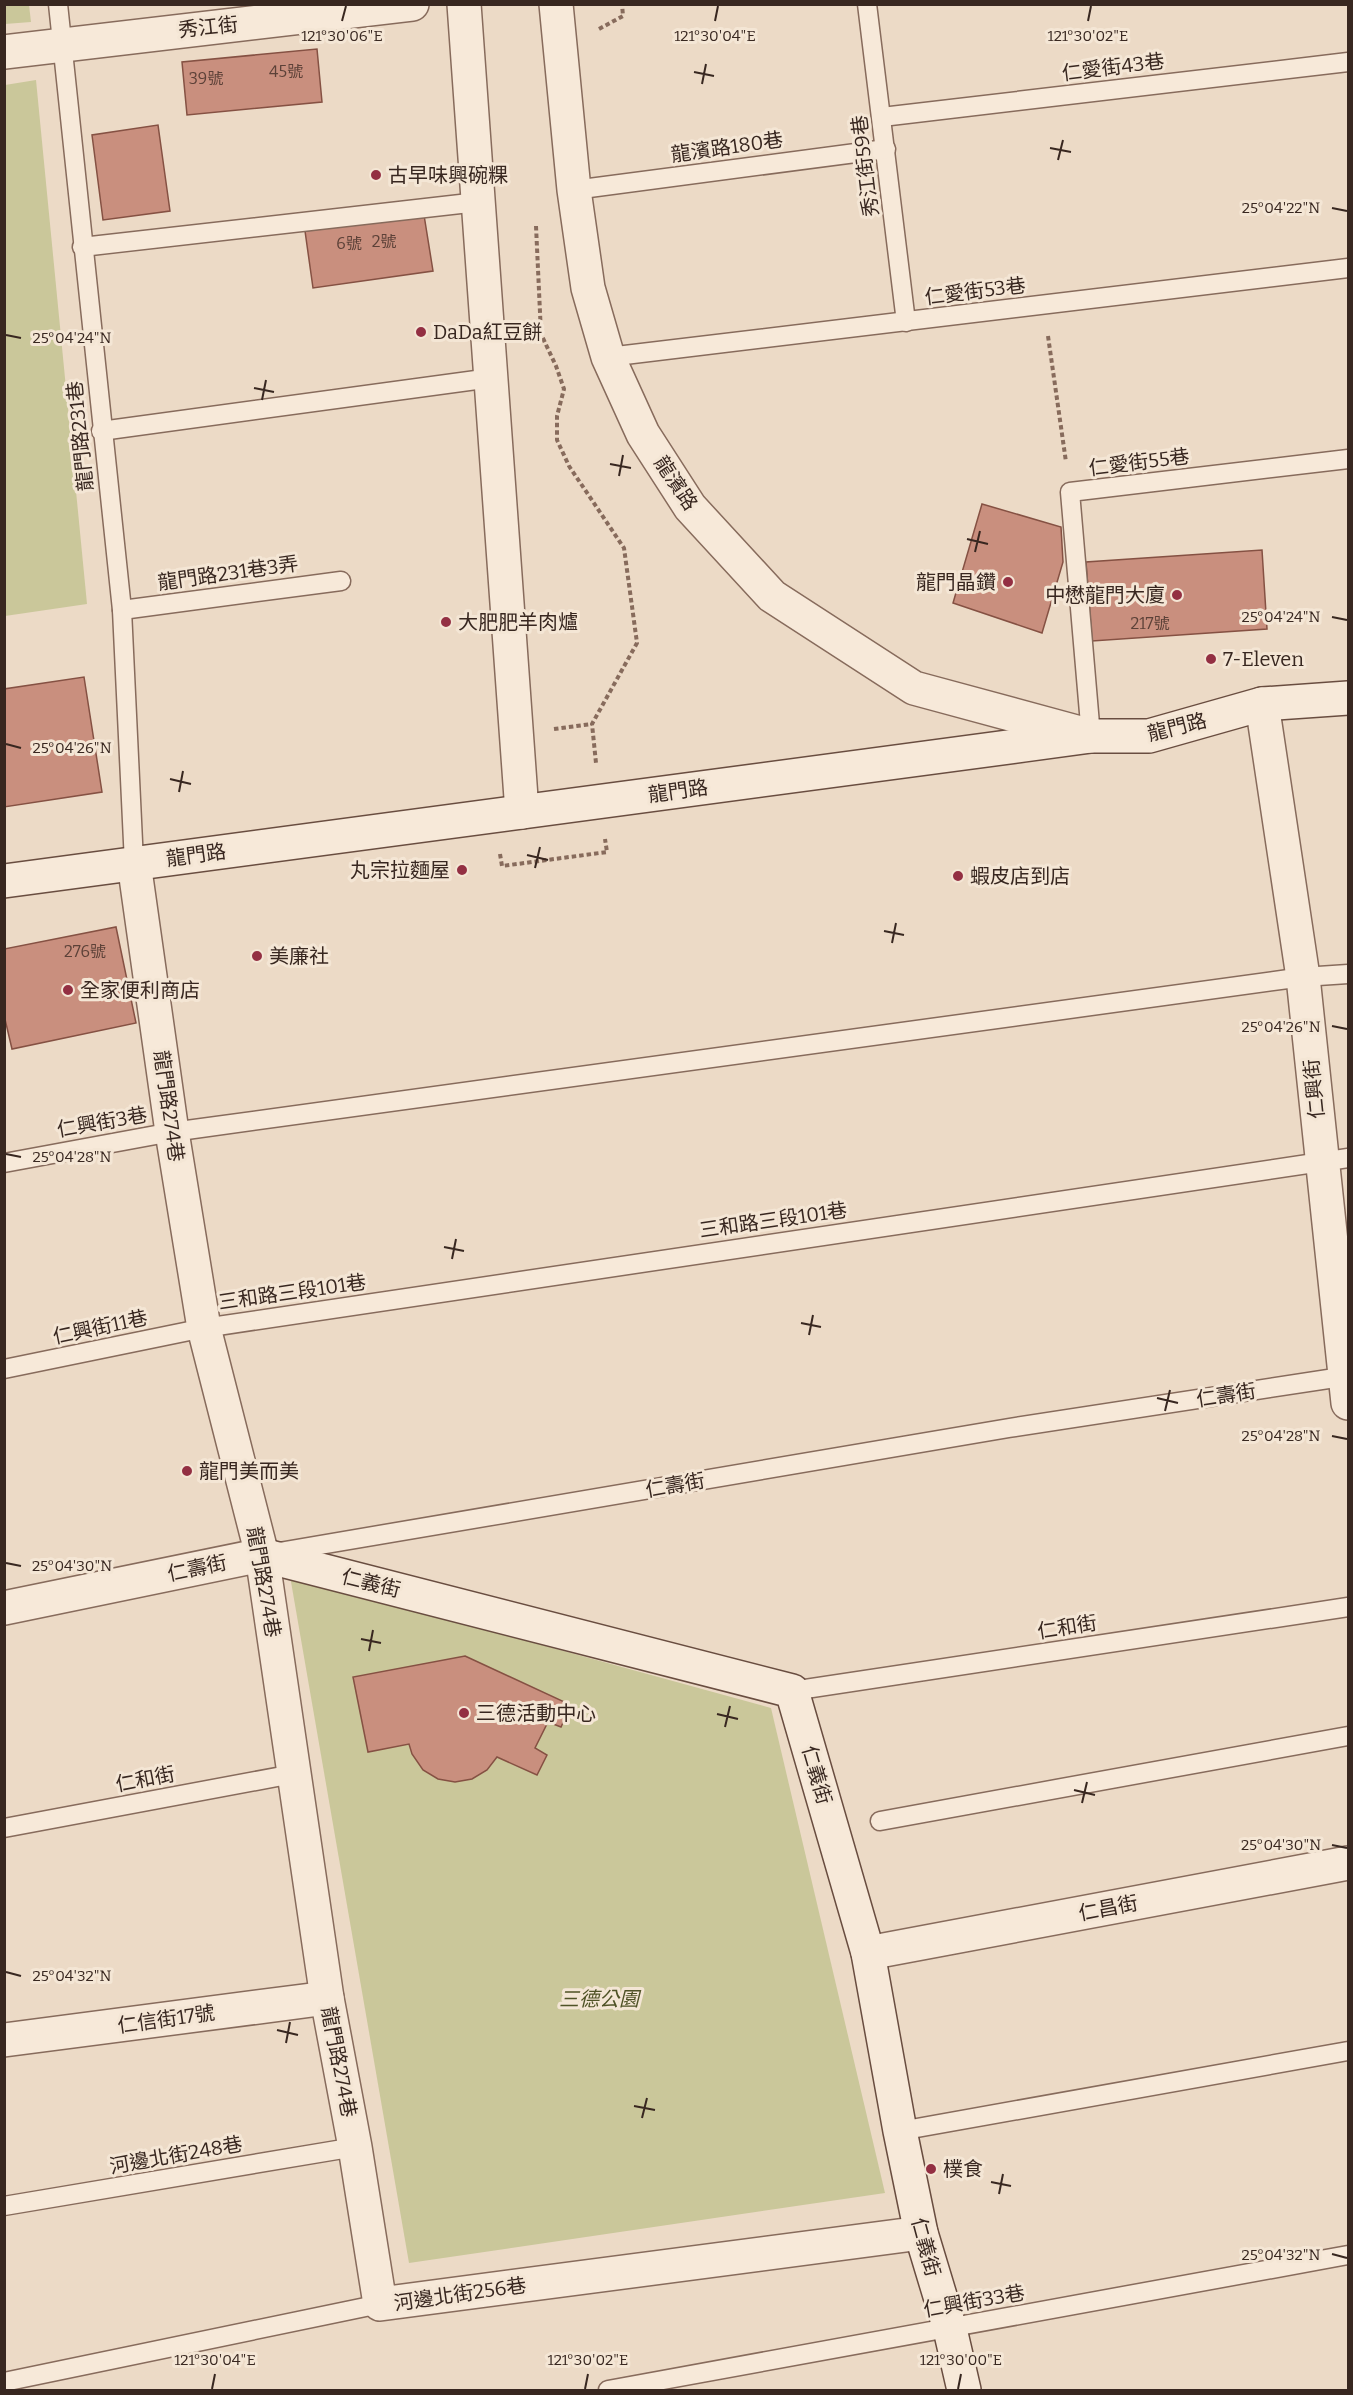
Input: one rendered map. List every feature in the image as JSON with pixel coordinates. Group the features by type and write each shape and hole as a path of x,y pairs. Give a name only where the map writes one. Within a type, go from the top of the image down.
{"street":[{"name":"秀江街","path":"4,52 412,4"},
{"path":"464,4 522,812"},
{"name":"龍濱路","path":"556,4 574,190 588,288 608,357 643,434 690,507 772,596 914,688 1091,736"},
{"name":"龍門路","path":"4,881 1091,736 1149,736 1262,704 1348,698"},
{"name":"仁興街","path":"1262,704 1303,977 1335,1160 1347,1385"},
{"name":"龍門路274巷","path":"134,863 172,1132 204,1328 262,1555 327,1998 355,2147 380,2304"},
{"name":"仁壽街","path":"4,1608 262,1555"},
{"name":"仁義街","path":"262,1555 792,1691 868,1953 921,2233 950,2329 964,2391"},
{"name":"仁昌街","path":"868,1953 1348,1863"},
{"name":"仁信街17號","path":"4,2040 327,1998"},
{"name":"河邊北街256巷","path":"380,2304 921,2233"}],"lane":[{"name":"龍門路231巷","path":"57,4 122,610 134,863"},
{"name":"秀江街59巷","path":"867,4 906,322"},
{"name":"仁愛街43巷","path":"882,117 1348,62"},
{"name":"龍濱路180巷","path":"574,190 886,149"},
{"path":"82,247 478,202"},
{"name":"仁愛街53巷","path":"608,357 1348,268"},
{"path":"101,431 491,378"},
{"name":"仁愛街55巷","path":"1091,736 1070,492 1348,459"},
{"name":"龍門路231巷3弄","path":"122,610 341,580"},
{"name":"仁興街3巷","path":"4,1163 172,1132 1303,977 1348,974"},
{"name":"三和路三段101巷","path":"204,1328 1335,1160"},
{"name":"仁興街11巷","path":"4,1369 204,1328"},
{"name":"仁壽街","path":"262,1555 1009,1428 1347,1385"},
{"name":"仁和街","path":"792,1691 1348,1607"},
{"path":"880,1821 1348,1736"},
{"name":"仁和街","path":"4,1828 293,1774"},
{"path":"900,2131 1348,2051"},
{"name":"河邊北街248巷","path":"4,2206 355,2147"},
{"name":"仁興街33巷","path":"608,2391 1348,2255"},
{"name":"河邊北街256巷","path":"4,2382 380,2304"}],"path":[{"path":"536,219 541,334 564,389 557,417 557,440 569,466 624,548 637,644 592,724"},
{"path":"1044,305 1070,492"}],"green space":[{"path":"4,5 29,5 31,22 5,24"},
{"path":"36,80 87,604 5,616 5,85"},
{"name":"三德公園","path":"290,1576 771,1708 885,2193 409,2263"}],"building":[{"path":"317,49 322,102 187,115 182,62"},
{"path":"158,125 170,211 103,220 92,135"},
{"path":"424,215 433,271 313,288 305,231"},
{"name":"龍門晶鑽","path":"982,504 1061,527 1063,562 1042,633 953,603"},
{"name":"中懋龍門大廈","path":"1262,550 1267,629 1092,641 1086,562"},
{"path":"84,677 102,792 4,807 4,689"},
{"path":"116,927 136,1023 12,1049 4,1015 4,949"},
{"name":"三德活動中心","path":"465,1656 571,1705 561,1727 548,1722 535,1748 547,1755 537,1775 497,1757 487,1770 472,1779 455,1782 438,1779 423,1770 412,1754 409,1744 368,1752 353,1677"}],"place":[{"name":"古早味興碗粿","path":"376,175"},
{"name":"DaDa紅豆餅","path":"421,332"},
{"name":"龍門晶鑽","path":"1008,582"},
{"name":"中懋龍門大廈","path":"1177,595"},
{"name":"大肥肥羊肉爐","path":"446,622"},
{"name":"7-Eleven","path":"1211,659"},
{"name":"丸宗拉麵屋","path":"462,870"},
{"name":"蝦皮店到店","path":"958,876"},
{"name":"美廉社","path":"257,956"},
{"name":"全家便利商店","path":"68,990"},
{"name":"龍門美而美","path":"187,1471"},
{"name":"三德活動中心","path":"464,1713"},
{"name":"樸食","path":"931,2169"}]}
